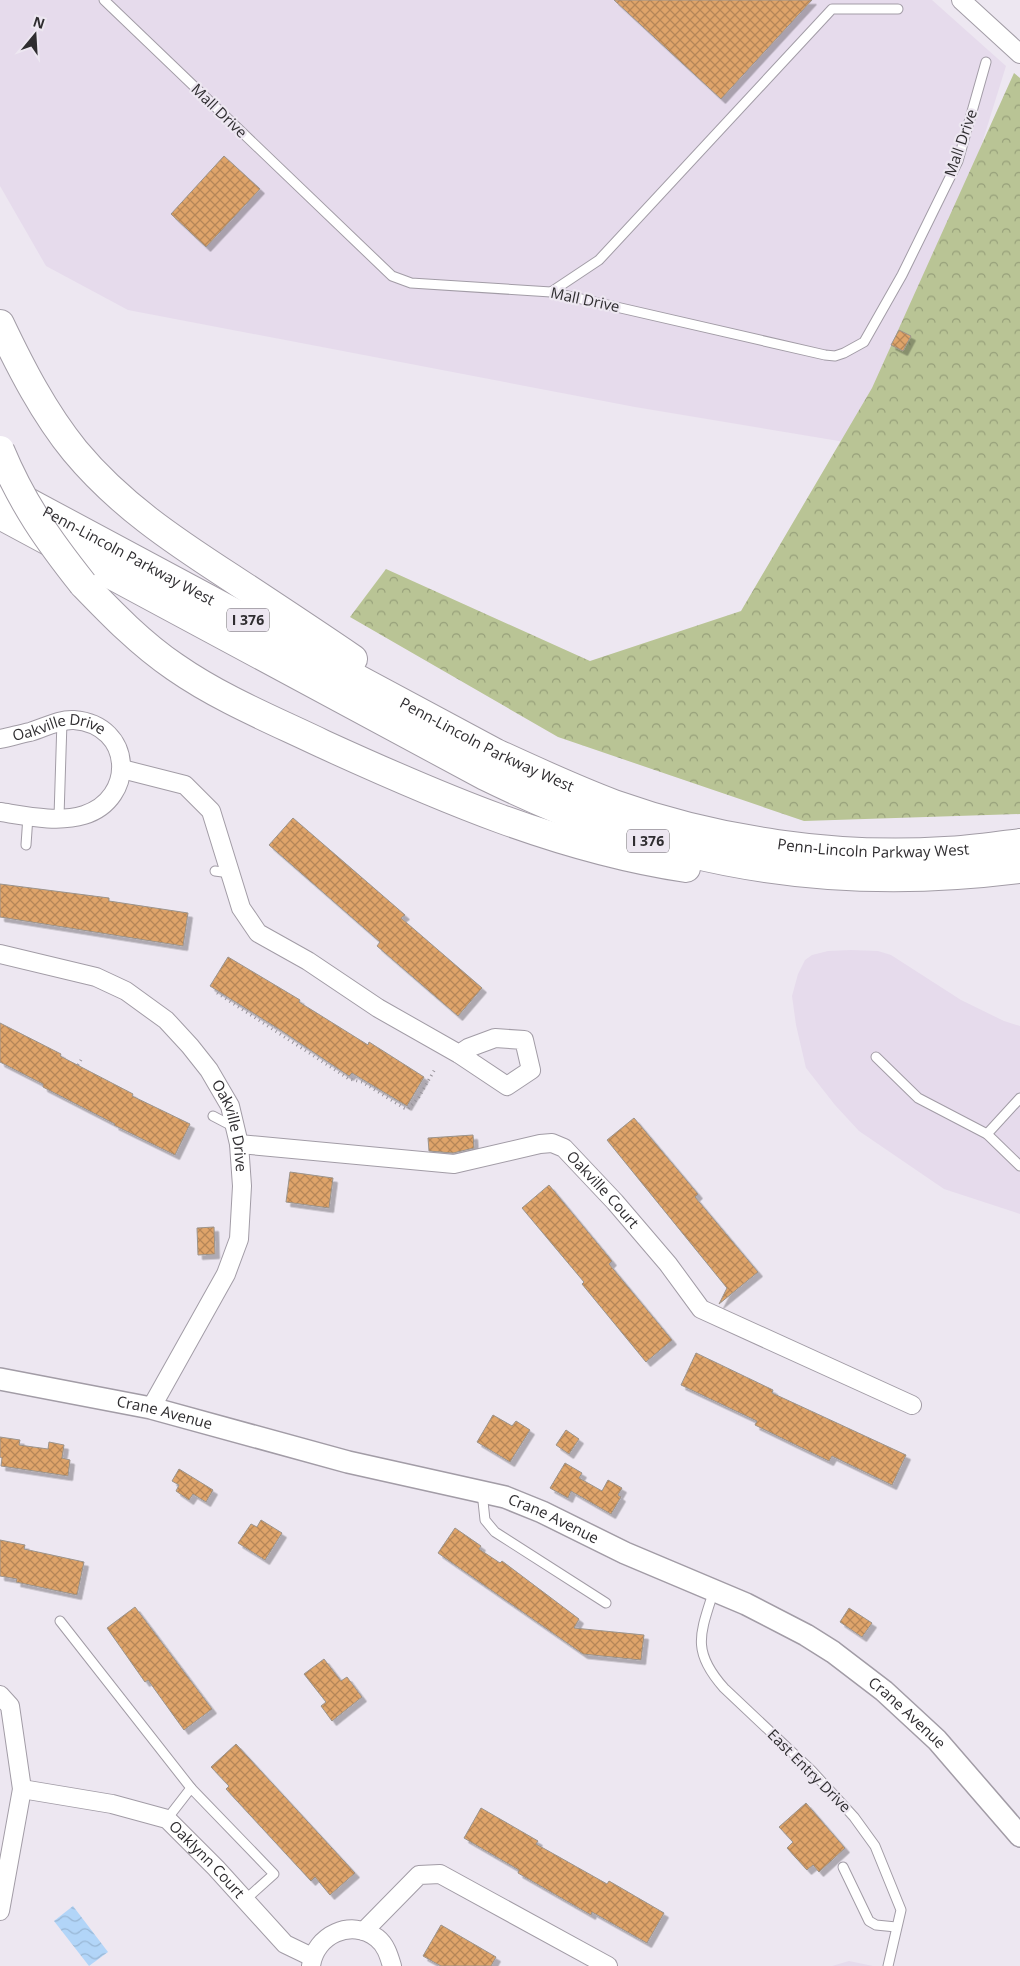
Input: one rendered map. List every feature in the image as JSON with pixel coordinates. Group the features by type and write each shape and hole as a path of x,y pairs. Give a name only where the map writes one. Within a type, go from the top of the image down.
{"highway":[{"path":"0,324 29,381 57,427 92,471 129,507 171,539 496,753"},
{"path":"0,450 11,477 32,515 56,550 83,584 114,617 144,644 175,667 239,704 397,778 483,813 576,843 663,864 703,870 744,874 866,878"},
{"name":"Penn-Lincoln Parkway West","path":"0,486 496,753 536,772 615,804 691,826 742,837 786,844 867,852 946,851 1020,843"},
{"name":"Penn-Lincoln Parkway West","path":"0,515 443,754 517,791 607,828 693,854 783,870 866,878 947,877 1020,869"}],"street":[{"path":"960,0 1020,54"},
{"name":"Oakville Drive","path":"0,738 62,721 74,720 90,723 102,729 111,738 121,753 122,769"},
{"path":"0,812 28,816 59,817 84,815 101,807 111,796 122,769 186,785 211,811 223,872 240,908 258,933 308,961 378,1008 459,1054"},
{"name":"Oakville Drive","path":"0,954 96,977 126,992 166,1020 209,1070 230,1106 237,1136 242,1186 239,1239 226,1274 151,1408"},
{"name":"Oakville Court","path":"237,1136 454,1164 540,1144 552,1143 564,1148 615,1202 668,1264 701,1310 912,1404"},
{"name":"Crane Avenue","path":"0,1379 151,1408 348,1462 482,1492 524,1504 625,1553 715,1589 806,1635 860,1671 937,1740 1020,1836"},
{"path":"0,1695 10,1706 22,1789 0,1911"},
{"name":"Oaklynn Court","path":"22,1789 112,1804 167,1819 285,1944 312,1962 320,1943 332,1934 348,1929 364,1931"},
{"path":"392,1966 388,1951 378,1939 364,1931 419,1875 440,1874 608,1966"}],"lane":[{"name":"Mall Drive","path":"104,0 392,276 411,283 551,292 834,356 860,345 867,337 902,274 958,161 986,62"},
{"path":"551,292 599,260 832,8 898,9"},
{"path":"59,817 62,721"},
{"path":"26,845 28,816"},
{"path":"876,1057 918,1098 988,1134 1020,1166"},
{"path":"988,1134 1020,1099"},
{"path":"213,1116 237,1136"},
{"path":"482,1492 485,1520 494,1532 606,1602"},
{"name":"East Entry Drive","path":"715,1589 703,1626 700,1644 704,1659 711,1674 811,1770 854,1817 874,1846 901,1910 888,1966"},
{"path":"60,1621 191,1788 274,1874 245,1900"},
{"path":"167,1819 191,1788"},
{"path":"843,1867 869,1921 876,1925 896,1927"}],"path":[{"path":"217,993 349,1079 362,1082 408,1110 422,1086 435,1069"},
{"path":"78,1066 80,1060"}],"shaded area":[{"path":"0,0 932,0 1006,66 887,449 635,407 128,310 46,266 0,186"},
{"path":"828,951 878,951 891,955 961,1000 1004,1021 1020,1026 1020,1214 944,1189 859,1131 835,1105 806,1068 796,1025 792,996 798,974 805,960 812,955"},
{"path":"849,1961 873,1966 832,1966"}],"green space":[{"path":"1014,73 1020,78 1020,814 804,821 558,737 350,617 386,569 590,661 741,611 872,388"}],"water":[{"path":"73,1906 108,1952 89,1966 54,1921"}],"building":[{"path":"614,0 812,0 721,99"},
{"path":"224,156 260,189 206,247 171,214"},
{"path":"899,330 911,336 903,351 891,345"},
{"path":"293,818 405,915 401,918 482,988 458,1016 377,946 380,942 269,845"},
{"path":"0,884 109,898 109,901 188,913 183,946 0,917"},
{"path":"228,957 300,1000 299,1002 368,1045 369,1042 424,1077 407,1106 352,1073 349,1076 210,986"},
{"path":"0,1023 61,1054 60,1056 133,1094 132,1096 190,1124 175,1155 114,1125 43,1087 43,1084 0,1062"},
{"path":"634,1118 698,1194 695,1197 758,1272 719,1304 727,1288 607,1140"},
{"path":"473,1135 474,1148 453,1153 429,1151 428,1138"},
{"path":"290,1172 333,1178 329,1208 286,1202"},
{"path":"549,1185 612,1261 609,1264 672,1340 646,1362 582,1284 584,1282 522,1208"},
{"path":"214,1227 215,1254 198,1255 197,1228"},
{"path":"696,1353 773,1390 772,1393 906,1455 892,1485 832,1456 829,1461 755,1425 757,1421 681,1385"},
{"path":"493,1415 512,1426 516,1421 530,1430 510,1462 477,1442"},
{"path":"566,1430 579,1439 569,1454 556,1445"},
{"path":"0,1437 20,1440 19,1445 48,1449 49,1442 64,1445 62,1458 70,1460 68,1476 1,1466"},
{"path":"565,1463 582,1473 579,1478 602,1491 608,1480 622,1488 618,1495 621,1497 611,1514 571,1491 568,1498 550,1488"},
{"path":"179,1469 213,1490 206,1502 193,1494 189,1500 176,1491 179,1485 172,1481"},
{"path":"261,1520 282,1533 265,1560 238,1543 251,1524 257,1527"},
{"path":"455,1528 481,1546 479,1549 500,1563 502,1561 579,1619 574,1628 644,1635 641,1660 583,1654 438,1553"},
{"path":"0,1540 25,1545 24,1549 84,1562 77,1595 16,1582 17,1579 0,1576"},
{"path":"135,1607 212,1709 184,1730 148,1680 145,1682 107,1628"},
{"path":"849,1608 872,1623 862,1637 840,1622"},
{"path":"324,1659 341,1681 347,1677 362,1697 332,1721 321,1706 326,1702 304,1674"},
{"path":"236,1744 355,1873 330,1895 315,1877 311,1881 226,1789 229,1786 211,1767"},
{"path":"806,1803 845,1848 819,1872 813,1865 807,1870 787,1848 793,1842 779,1827"},
{"path":"481,1808 538,1841 536,1844 607,1884 609,1881 664,1913 647,1943 592,1912 591,1915 518,1873 519,1870 464,1838"},
{"path":"441,1925 496,1957 491,1966 441,1966 423,1956"}]}
